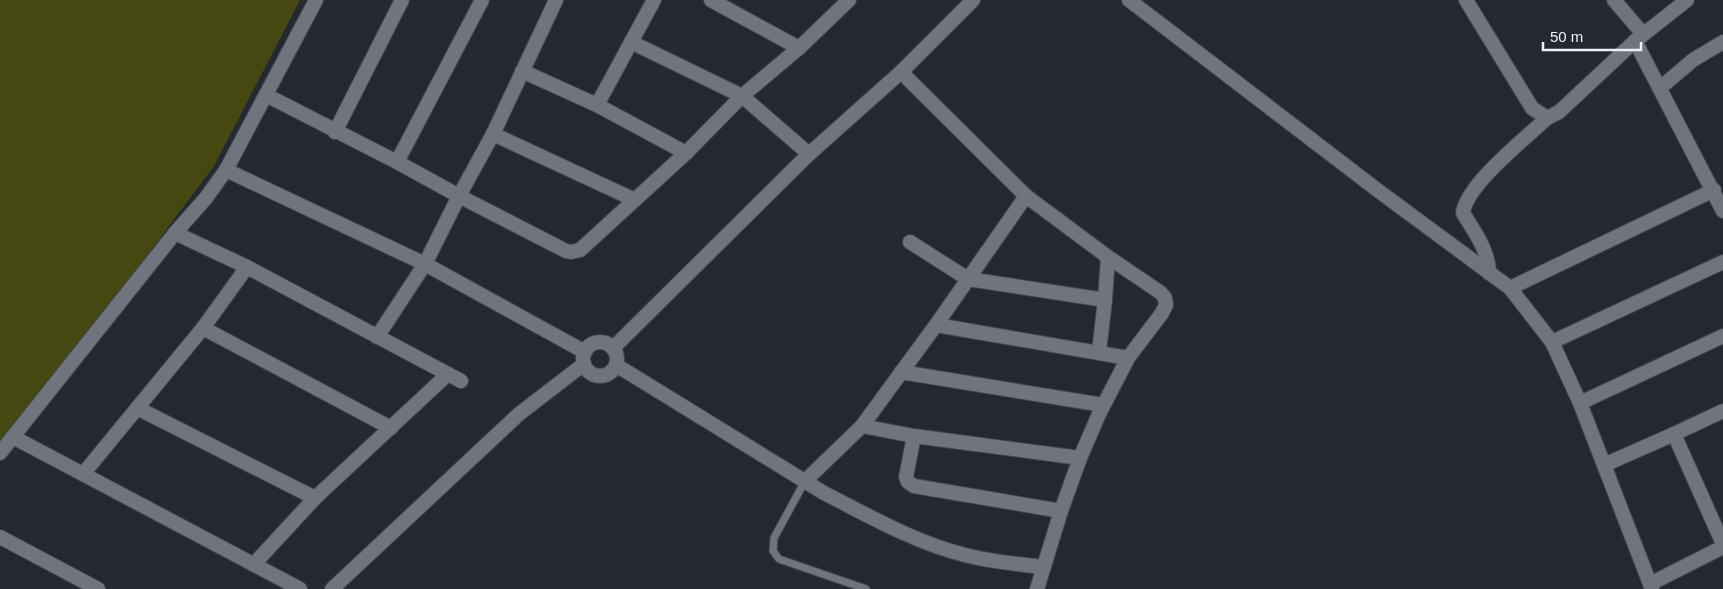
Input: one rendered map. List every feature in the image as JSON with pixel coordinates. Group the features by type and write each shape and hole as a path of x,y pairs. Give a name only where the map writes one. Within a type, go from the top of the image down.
{"street":[{"path":"0,453 175,233 206,198 226,170 316,0"},
{"path":"335,132 402,0"},
{"path":"397,162 482,0"},
{"path":"377,337 425,264 493,134 556,0"},
{"path":"597,105 654,0"},
{"path":"712,0 799,48"},
{"path":"266,96 571,252 580,250 686,153 742,96 799,48 849,0"},
{"path":"613,348 809,154 900,72 973,0"},
{"path":"1129,0 1380,192 1510,288 1552,342 1580,403 1651,587 1723,545 1674,434"},
{"path":"1466,0 1532,108 1547,118"},
{"path":"1614,0 1639,38 1660,88 1714,190 1723,211"},
{"path":"1489,273 1489,262 1486,252 1463,212 1464,207 1481,179 1547,118 1559,112 1639,38 1687,0"},
{"path":"632,42 742,96 809,154"},
{"path":"1660,88 1693,60 1723,42"},
{"path":"522,71 597,105 686,153"},
{"path":"900,72 1026,196 1108,257 1161,293 1165,298 1166,304 1162,313 1128,358 1080,458 1061,511 1037,589"},
{"path":"493,134 635,200"},
{"path":"226,170 425,264 584,358 591,373 608,374 616,365 616,353 609,344 598,342 588,348 584,358 520,414 332,589"},
{"path":"1510,288 1714,190"},
{"path":"805,481 862,426 936,325 1026,196"},
{"path":"175,233 246,267 461,381"},
{"path":"910,242 968,279 1105,300"},
{"path":"1099,352 1108,257"},
{"path":"1552,342 1723,262"},
{"path":"83,474 203,328 246,267"},
{"path":"936,325 1128,358"},
{"path":"203,328 391,428"},
{"path":"1580,403 1723,336"},
{"path":"616,365 824,493 923,541 985,560 1044,567"},
{"path":"900,372 1104,405"},
{"path":"254,564 315,498 448,374"},
{"path":"137,408 315,498"},
{"path":"1604,465 1723,411"},
{"path":"862,426 914,436 1080,458"},
{"path":"914,436 906,477 908,482 914,486 1061,511"},
{"path":"13,437 300,589"},
{"path":"0,537 98,589"}],"lane":[{"path":"805,481 774,538 773,551 779,558 866,589"}],"shaded area":[{"path":"0,0 300,0 214,166 0,452"}]}
